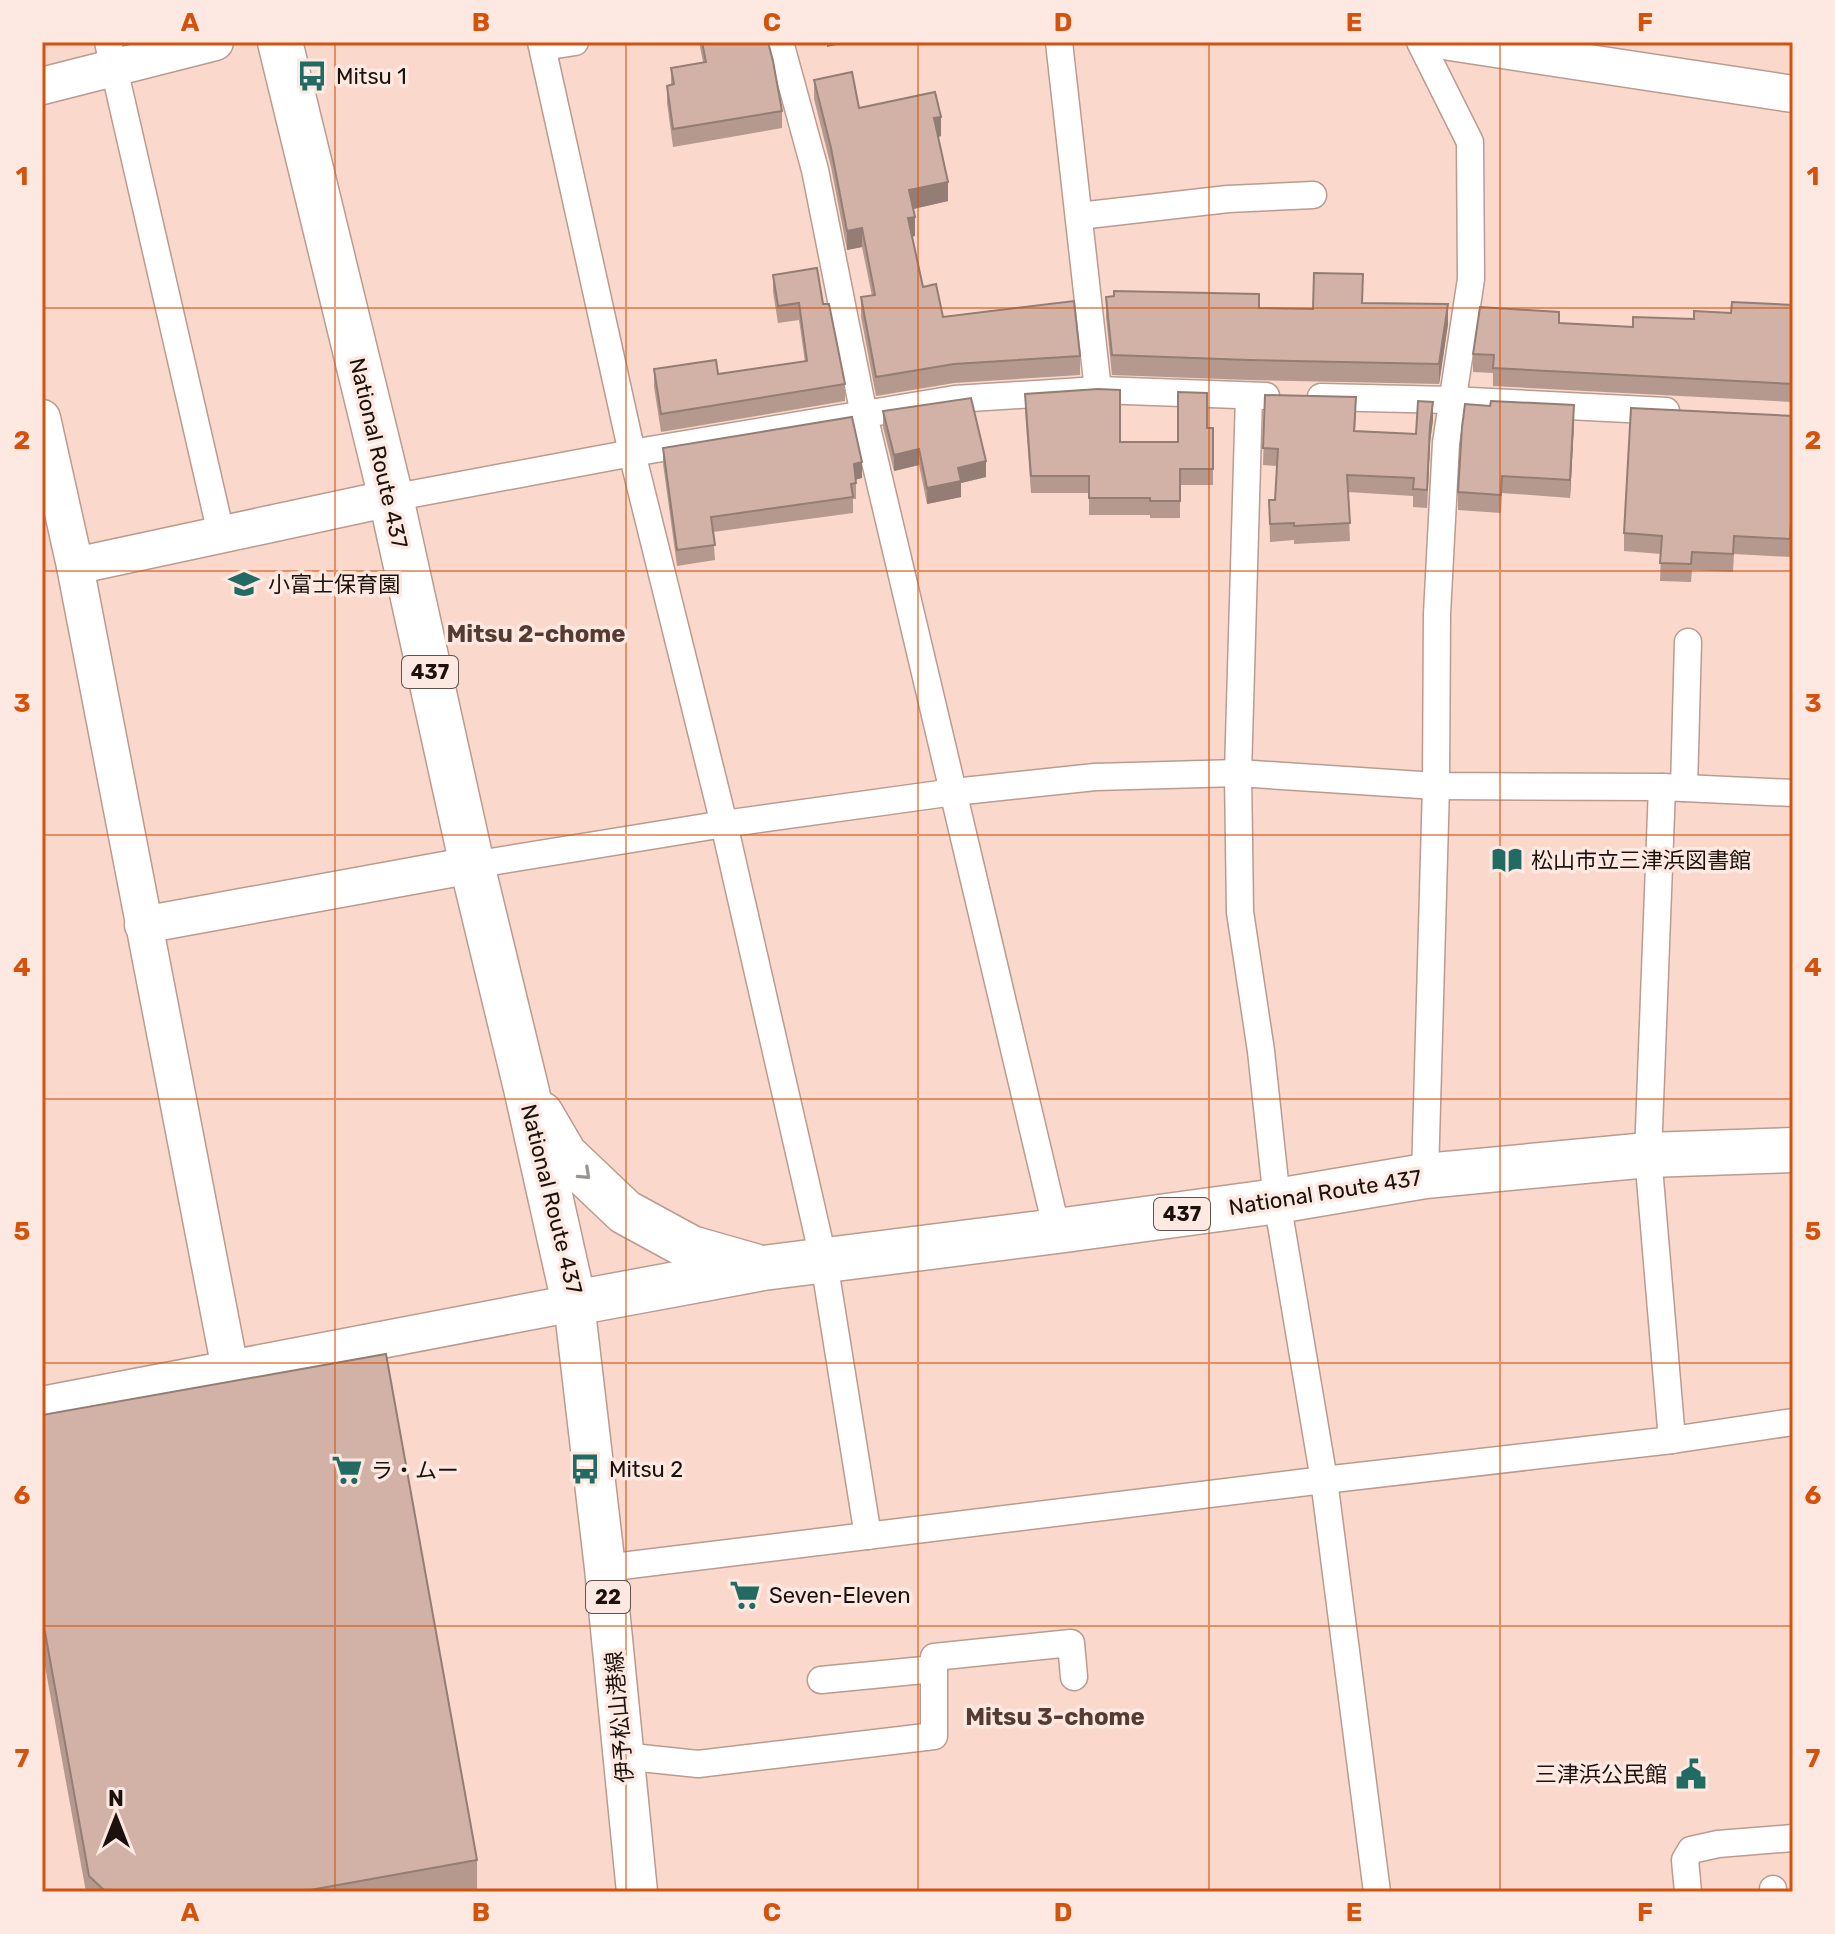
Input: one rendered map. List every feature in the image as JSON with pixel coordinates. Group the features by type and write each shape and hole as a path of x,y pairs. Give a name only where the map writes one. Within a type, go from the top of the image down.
{"highway":[{"name":"National Route 437","path":"280,42 391,498 574,1303 763,1268 1277,1201 1425,1176 1648,1155 1793,1150"},
{"path":"526,1088 565,1155 625,1212 691,1248 763,1268"}],"main road":[{"name":"伊予松山港線","path":"574,1303 605,1568 637,1892"}],"street":[{"path":"42,86 111,54 215,42"},
{"path":"575,42 542,44 632,453 724,824 824,1262 868,1536"},
{"path":"780,42 815,170 864,415 1057,1231"},
{"path":"1059,42 1098,390"},
{"path":"1420,42 1470,142 1471,279 1446,443 1437,614 1436,786 1425,1176"},
{"path":"1450,42 1502,46 1793,94"},
{"path":"111,54 221,534"},
{"path":"1079,216 1228,199 1313,195"},
{"path":"75,566 391,498 632,453 955,399 1098,390 1451,400 1684,412"},
{"path":"1249,396 1238,773 1240,912 1261,1051 1277,1201 1324,1480 1377,1892"},
{"path":"43,427 75,566 230,1369"},
{"path":"1672,1440 1648,1155 1673,788 1688,642"},
{"path":"143,925 472,865 724,824 954,792 1095,777 1238,773 1436,786 1673,788 1793,793"},
{"path":"42,1405 574,1303"},
{"path":"605,1568 1672,1440 1793,1422"},
{"path":"622,1756 698,1764 934,1736 934,1657 1071,1643 1074,1677"},
{"path":"821,1680 934,1669"},
{"path":"1688,1892 1685,1860 1691,1850 1718,1844 1793,1838"}],"building":[{"path":"702,42 768,42 782,111 673,129 667,86 674,84 671,68 706,62"},
{"path":"852,72 859,108 935,92 941,117 934,118 948,182 909,190 915,217 908,218 923,287 936,284 943,317 1074,301 1080,356 954,364 876,377 861,297 875,295 862,228 847,231 814,80"},
{"path":"817,268 823,304 829,304 845,384 661,414 654,369 716,360 718,374 807,361 799,303 778,306 773,275"},
{"path":"1314,273 1363,274 1362,303 1448,304 1439,364 1112,355 1106,297 1114,296 1114,291 1259,294 1259,308 1313,309"},
{"path":"1732,302 1793,305 1793,384 1493,368 1494,355 1473,354 1480,307 1559,312 1559,323 1633,327 1633,317 1694,319 1694,311 1731,313"},
{"path":"1120,390 1120,442 1178,442 1178,392 1207,393 1207,428 1213,428 1213,469 1180,469 1180,501 1089,498 1089,476 1031,476 1025,394"},
{"path":"1265,395 1356,397 1354,431 1416,434 1418,401 1433,402 1427,490 1413,489 1414,478 1347,475 1350,523 1270,524 1269,500 1275,500 1278,449 1263,448"},
{"path":"971,398 986,461 958,468 961,481 927,488 919,449 894,455 883,411"},
{"path":"1491,401 1574,405 1570,480 1502,476 1501,495 1458,492 1465,404 1490,406"},
{"path":"1631,408 1793,416 1790,539 1734,536 1733,554 1692,552 1691,564 1660,563 1662,536 1624,533"},
{"path":"852,417 862,462 854,464 856,483 851,484 853,497 711,517 715,545 677,550 663,448"},
{"path":"386,1354 477,1860 299,1892 106,1892 89,1876 45,1632 42,1633 42,1415"}],"place":[{"name":"Mitsu 1","path":"312,76"},
{"name":"小富士保育園","path":"244,584"},
{"name":"松山市立三津浜図書館","path":"1507,860"},
{"name":"Mitsu 2","path":"585,1469"},
{"name":"ラ・ムー","path":"347,1470"},
{"name":"Seven-Eleven","path":"745,1595"},
{"name":"三津浜公民館","path":"1691,1774"}],"district":[{"name":"Mitsu 2-chome","path":"536,634"},
{"name":"Mitsu 3-chome","path":"1055,1717"}]}
